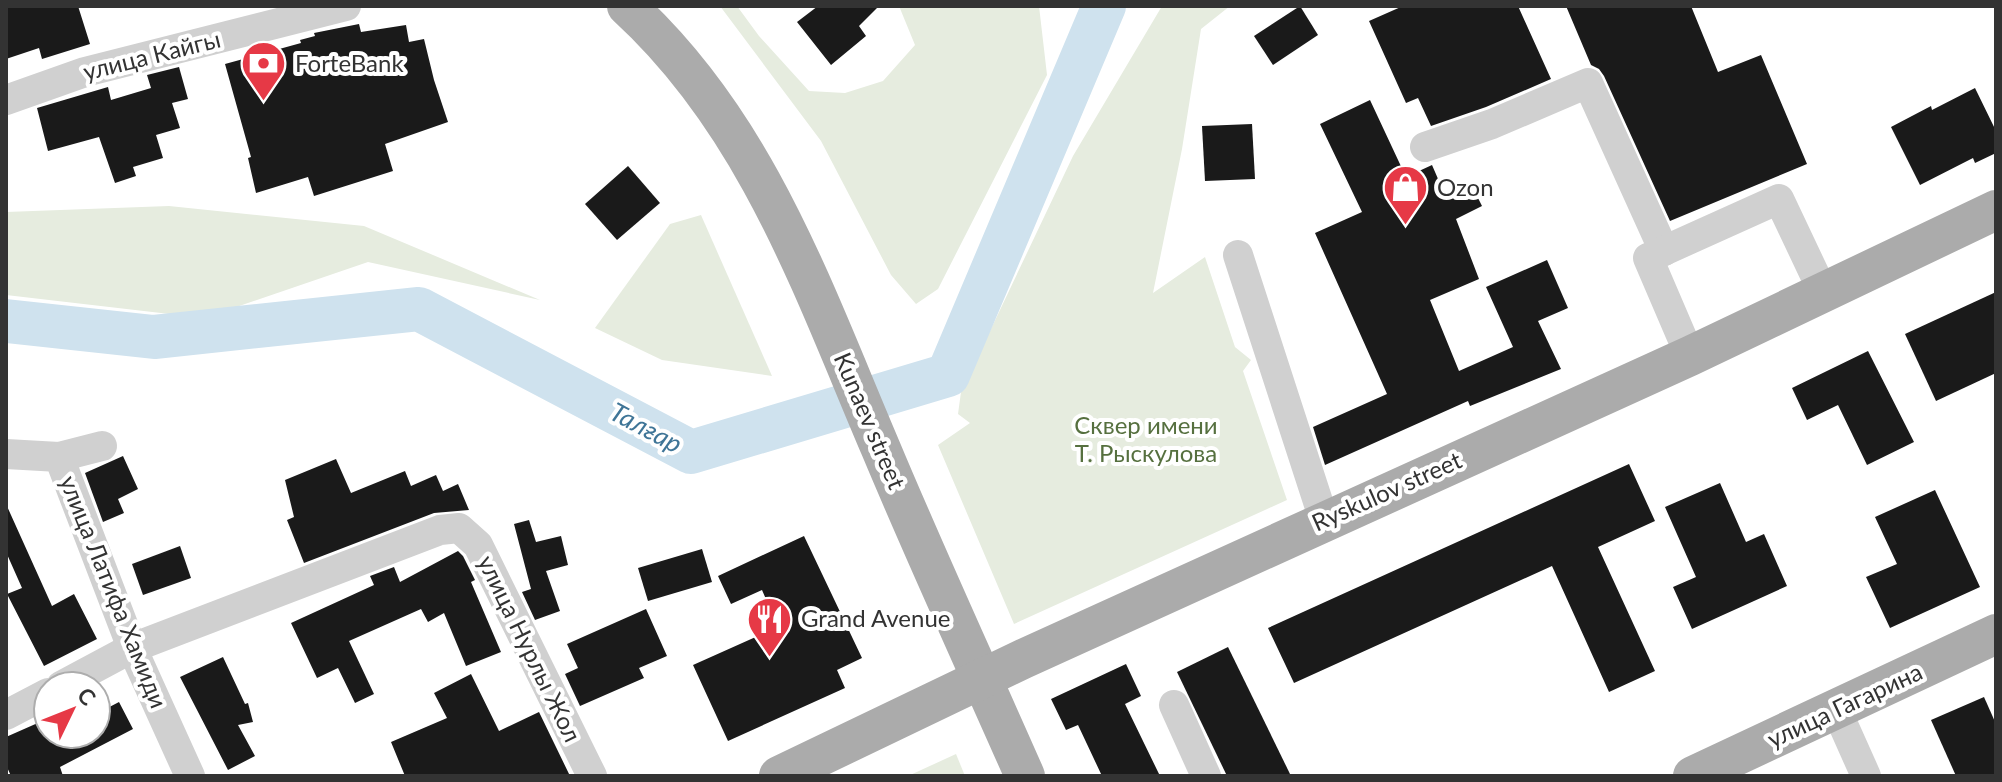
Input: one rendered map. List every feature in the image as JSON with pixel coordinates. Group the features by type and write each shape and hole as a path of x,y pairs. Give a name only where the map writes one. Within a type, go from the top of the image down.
{"main road":[{"name":"Kunaev street","path":"627,6 676,54 713,101 769,193 1025,776"},
{"name":"Ryskulov street","path":"779,776 1324,520 1690,356 1996,210"},
{"name":"улица Гагарина","path":"1693,776 1996,634"}],"street":[{"name":"улица Кайгы","path":"6,100 85,72 346,6"},
{"path":"658,6 676,54"},
{"path":"1425,147 1492,124 1588,83 1664,251"},
{"path":"1690,356 1648,258 1779,199 1823,292"},
{"path":"1238,255 1324,520"},
{"path":"59,457 102,446"},
{"name":"улица Латифа Хамиди","path":"6,454 59,457 132,648 190,776"},
{"name":"улица Нурлы Жол","path":"132,648 440,530 459,528 478,545 592,776"},
{"path":"91,670 132,648"},
{"path":"6,715 32,701"},
{"path":"1174,705 1206,776"},
{"path":"1837,711 1866,776"}],"green space":[{"path":"720,6 737,6 759,36 809,91 845,93 883,81 915,45 899,6 1039,6 1047,75 938,289 916,304 891,275 821,141"},
{"name":"Сквер имени Т. Рыскулова","path":"1162,6 1230,6 1201,29 1182,149 1153,293 1205,257 1235,347 1251,360 1243,371 1287,500 1014,624 938,445 970,423 958,414 961,392 1073,156"},
{"path":"169,206 364,226 540,300 368,262 204,318 6,295 6,212"},
{"path":"701,215 772,376 662,360 595,328 670,224"},
{"path":"956,754 965,776 908,776"}],"building":[{"path":"6,6 78,6 90,44 42,59 39,48 6,59"},
{"path":"818,6 879,6 859,26 866,36 831,65 797,22"},
{"path":"1300,6 1318,35 1273,65 1254,36"},
{"path":"1403,6 1518,6 1551,79 1431,126 1418,98 1406,103 1369,21"},
{"path":"1566,6 1691,6 1718,72 1761,55 1807,164 1670,221 1604,76 1591,65"},
{"path":"359,24 361,32 406,25 409,42 424,39 448,122 385,144 393,171 314,196 308,177 256,193 248,158 251,157 225,64 301,43 300,40 315,36 314,33"},
{"path":"179,67 188,99 172,103 180,128 156,135 163,158 133,167 136,176 115,183 99,137 48,151 37,108 108,87 111,100 151,88 147,75"},
{"path":"1975,88 1996,131 1996,153 1975,163 1973,158 1920,185 1891,127"},
{"path":"1370,100 1406,177 1432,165 1445,195 1470,182 1482,206 1456,219 1479,279 1430,300 1459,371 1513,347 1486,287 1547,260 1568,308 1538,321 1561,369 1470,406 1468,401 1325,465 1313,427 1387,394 1315,233 1362,212 1320,124"},
{"path":"1252,124 1255,179 1205,181 1202,126"},
{"path":"628,166 660,203 617,240 585,204"},
{"path":"1996,292 1996,373 1936,401 1905,334"},
{"path":"1868,351 1914,442 1867,465 1838,405 1807,420 1792,388"},
{"path":"123,456 138,489 118,499 124,513 103,522 85,473"},
{"path":"336,459 351,493 405,471 411,486 436,475 443,491 458,484 469,510 434,513 304,563 287,520 294,517 285,480"},
{"path":"1629,464 1655,521 1598,547 1655,671 1609,692 1552,566 1294,683 1268,628"},
{"path":"1720,483 1746,542 1764,534 1787,586 1692,629 1673,587 1696,577 1665,507"},
{"path":"1935,490 1980,587 1890,628 1866,577 1897,564 1875,517"},
{"path":"6,504 52,606 74,594 97,639 44,666 7,594 22,588 6,552"},
{"path":"529,520 536,542 561,536 568,565 546,571 560,611 535,620 522,592 531,589 514,524"},
{"path":"804,536 862,658 837,670 845,688 728,741 693,665 778,627 762,590 731,604 718,576"},
{"path":"180,546 191,578 143,595 132,564"},
{"path":"702,549 712,582 648,601 638,568"},
{"path":"458,551 475,580 471,582 501,652 466,666 444,613 428,622 421,609 349,641 374,694 355,703 338,668 317,678 291,623 374,585 370,576 394,567 400,582"},
{"path":"646,609 667,656 639,668 644,678 580,706 565,674 578,668 567,644"},
{"path":"1228,647 1291,776 1227,776 1177,672"},
{"path":"223,657 245,704 248,703 253,722 238,725 255,756 228,770 180,677"},
{"path":"1126,664 1141,696 1125,704 1160,776 1102,776 1078,725 1066,730 1051,699"},
{"path":"471,674 499,731 539,712 570,776 405,776 391,742 447,718 434,693"},
{"path":"1984,697 1996,724 1996,776 1956,776 1931,720"},
{"path":"119,702 133,729 112,740 112,706"},
{"path":"32,726 32,750 93,750 60,767 63,776 11,776 6,765 6,737"}],"waterway":[{"name":"Талғар","path":"6,321 154,337 419,309 691,452 948,375 1104,6"}],"place":[{"name":"ForteBank","path":"264,103"},
{"name":"Ozon","path":"1406,227"},
{"name":"Grand Avenue","path":"770,658"}]}
